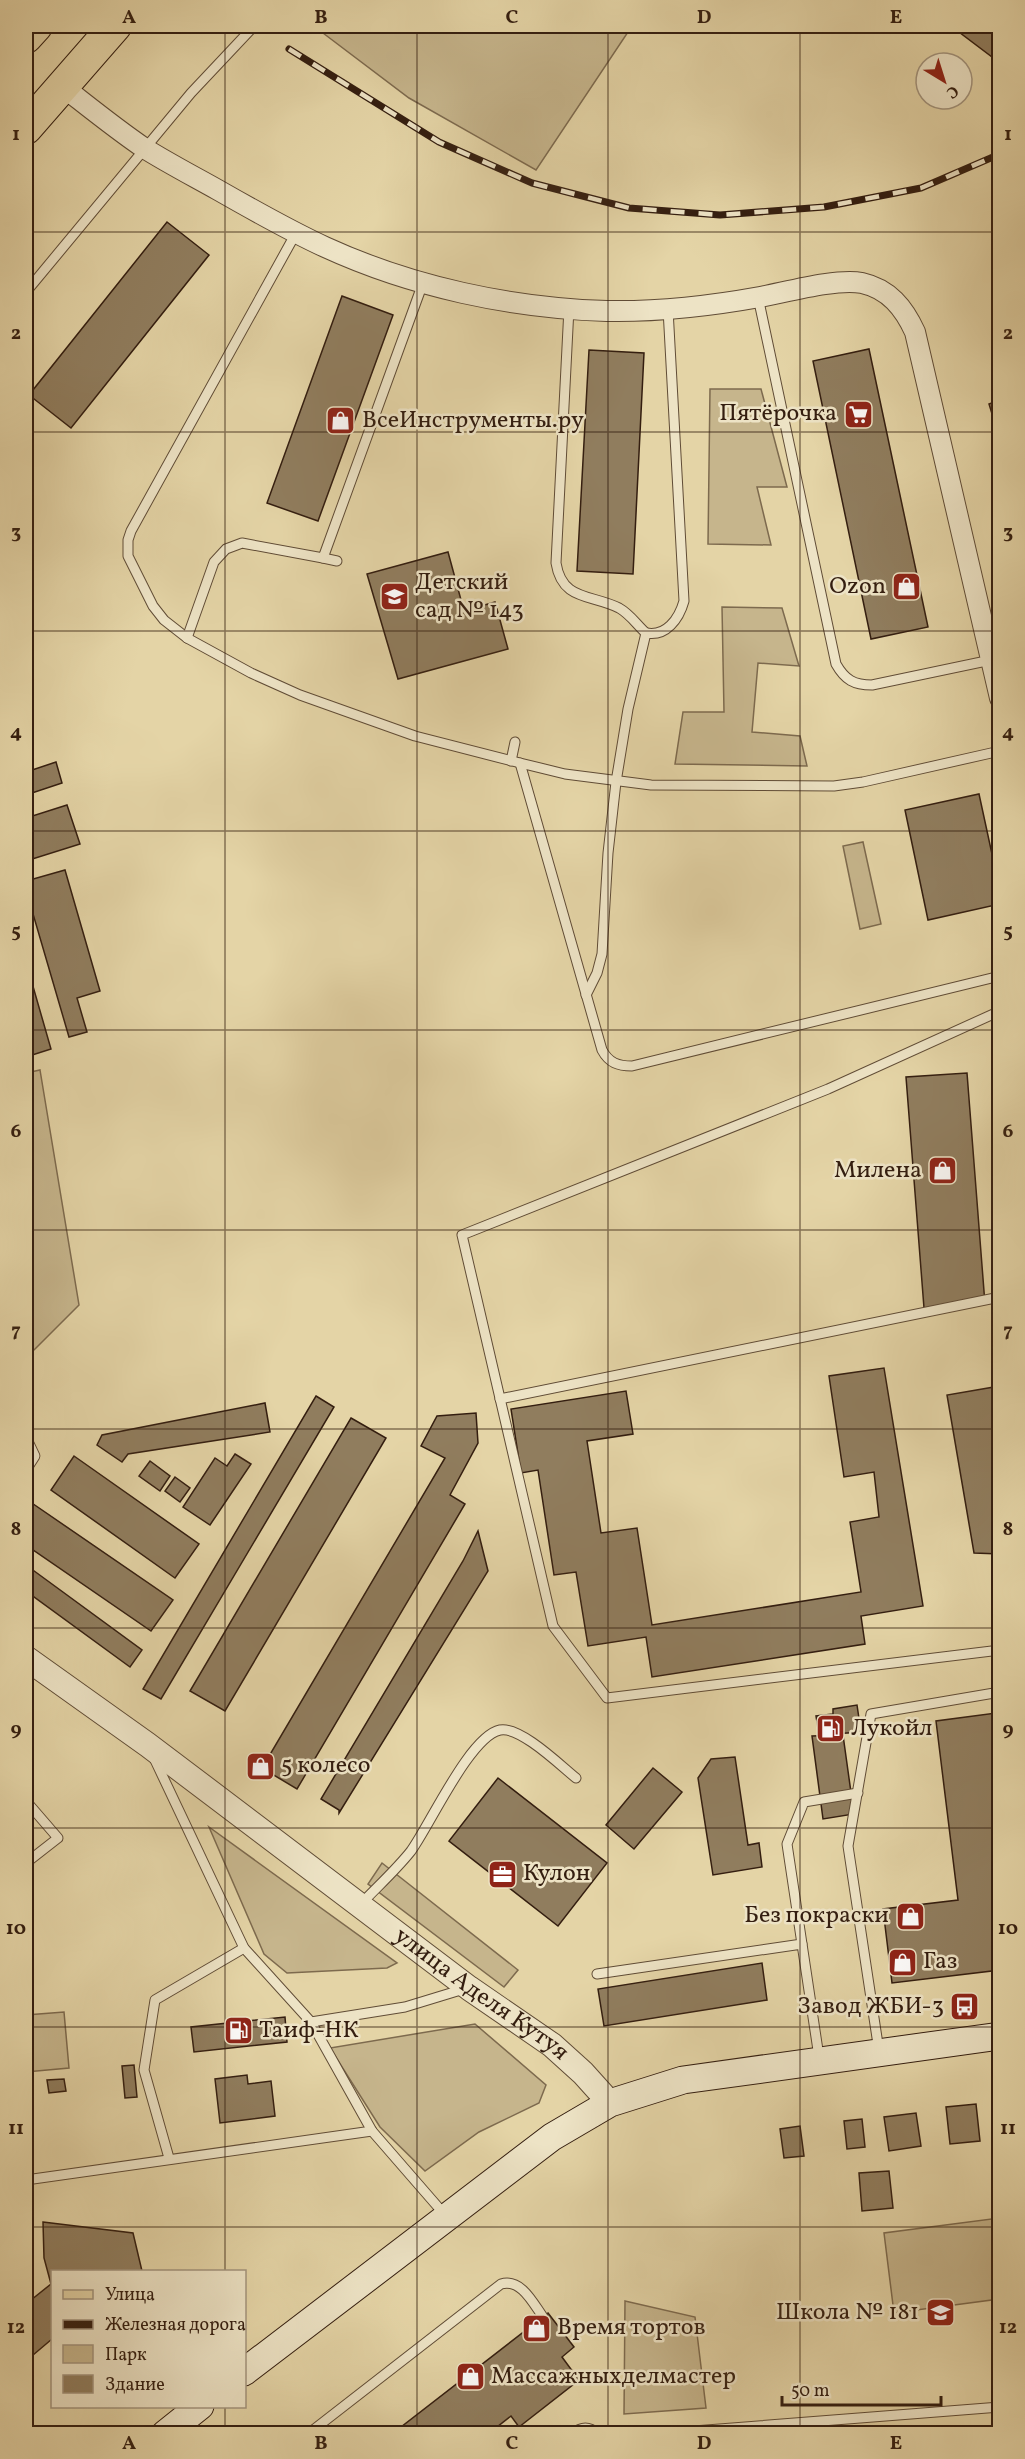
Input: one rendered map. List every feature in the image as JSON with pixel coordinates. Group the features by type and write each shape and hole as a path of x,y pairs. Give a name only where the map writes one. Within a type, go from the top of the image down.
{"main road":[{"path":"26,128 115,26"},
{"path":"246,2370 552,2137 610,2103 683,2080 820,2063 999,2036"},
{"path":"165,2433 197,2408"}],"street":[{"path":"62,86 145,149 296,233 355,260 423,283 528,304 607,311 668,309 758,297 837,283 860,283 877,288 893,298 907,315 915,332 999,698"},
{"name":"улица Аделя Кутуя","path":"26,1658 148,1745 469,1988 552,2045 583,2073 610,2103"}],"lane":[{"path":"26,292 191,93 254,26"},
{"path":"296,233 128,540 131,564 153,606 171,627 241,668 300,695 415,736 565,774 616,782 684,786 843,786 999,751"},
{"path":"323,558 423,283"},
{"path":"758,297 836,664 842,675 858,685 872,685 991,660"},
{"path":"569,308 556,563 558,574 569,590 619,609 646,633 654,635 663,632 674,622 682,608 684,593 668,309"},
{"path":"187,638 214,562 226,549 242,543 337,561"},
{"path":"586,995 597,973 602,954 608,854 616,782 628,709 646,633"},
{"path":"515,742 515,762 606,1057 621,1066 632,1066 999,976"},
{"path":"999,1011 828,1089 462,1235 553,1626 607,1698 999,1650"},
{"path":"500,1399 999,1297"},
{"path":"26,1437 35,1456 26,1470"},
{"path":"880,2053 848,1845 871,1714 999,1692"},
{"path":"360,1905 410,1851 473,1750 488,1735 500,1730 517,1732 576,1778"},
{"path":"148,1745 244,1948 311,2022 372,2131 447,2217"},
{"path":"820,2063 787,1844 804,1802 858,1793"},
{"path":"26,1801 58,1838 26,1863"},
{"path":"597,1974 802,1944"},
{"path":"169,2158 144,2070 155,2000 244,1948"},
{"path":"311,2022 405,2007 469,1988"},
{"path":"26,2180 372,2131"},
{"path":"308,2433 501,2284 507,2282 517,2285 543,2317"},
{"path":"655,2433 999,2407"},
{"path":"572,2433 583,2427 598,2433"}],"green space":[{"path":"632,26 536,170 409,98 315,27"},
{"path":"710,389 761,389 787,487 757,487 771,545 708,544"},
{"path":"722,607 782,608 799,666 758,663 752,732 800,736 807,766 675,764 683,712 724,712"},
{"path":"863,842 881,924 860,929 843,846"},
{"path":"40,1070 79,1305 26,1358 26,1073"},
{"path":"209,1827 397,1963 387,1968 287,1973 264,1954"},
{"path":"382,1863 518,1970 504,1987 368,1884"},
{"path":"64,2012 69,2068 26,2072 26,2015"},
{"path":"475,2024 546,2085 539,2103 479,2132 425,2171 380,2127 330,2048"},
{"path":"999,2218 999,2299 894,2313 884,2233"},
{"path":"625,2301 695,2317 706,2408 624,2414"}],"building":[{"path":"951,26 1000,26 1000,63"},
{"path":"167,222 209,255 71,428 29,395"},
{"path":"342,296 393,315 318,521 267,503"},
{"path":"869,349 928,627 871,639 813,361"},
{"path":"589,350 644,353 633,574 577,571"},
{"path":"1000,400 1000,440 989,404"},
{"path":"448,552 464,611 495,602 508,649 398,679 367,574"},
{"path":"56,762 62,783 26,795 26,772"},
{"path":"979,794 1000,891 1000,904 928,920 905,810"},
{"path":"67,805 80,844 26,861 26,818"},
{"path":"65,870 100,991 77,998 87,1032 69,1037 26,890 26,881"},
{"path":"26,962 51,1049 26,1057"},
{"path":"967,1073 985,1304 924,1308 906,1077"},
{"path":"884,1368 923,1606 861,1616 865,1644 652,1677 646,1637 588,1646 576,1572 554,1575 538,1470 521,1473 511,1409 626,1391 633,1434 587,1441 601,1533 637,1528 652,1625 861,1592 850,1522 879,1517 874,1472 844,1477 829,1376"},
{"path":"1000,1386 1000,1554 974,1553 947,1395"},
{"path":"316,1396 334,1407 161,1699 143,1689"},
{"path":"265,1403 270,1432 128,1454 122,1462 97,1445 102,1435"},
{"path":"476,1413 478,1443 450,1495 465,1504 297,1789 262,1768 445,1458 421,1446 437,1416"},
{"path":"351,1418 386,1438 225,1711 190,1691"},
{"path":"235,1454 251,1464 210,1525 183,1507 215,1458 227,1466"},
{"path":"74,1456 199,1544 175,1578 51,1490"},
{"path":"150,1461 170,1476 160,1491 139,1476"},
{"path":"175,1477 190,1488 180,1502 165,1491"},
{"path":"26,1499 173,1600 151,1631 26,1545"},
{"path":"478,1531 488,1571 339,1813 339,1810 321,1799 463,1561"},
{"path":"26,1565 142,1650 130,1667 26,1591"},
{"path":"857,1705 861,1732 819,1735 816,1716 833,1714 833,1709"},
{"path":"996,1713 1000,1740 1000,1970 892,1983 883,1909 958,1900 936,1721"},
{"path":"843,1735 854,1814 823,1819 812,1736"},
{"path":"735,1757 748,1845 759,1843 762,1867 713,1875 698,1778 711,1759"},
{"path":"653,1768 682,1792 634,1849 606,1825"},
{"path":"498,1778 607,1863 558,1926 449,1841"},
{"path":"762,1963 767,2000 604,2026 598,1989"},
{"path":"285,2017 287,2042 194,2052 191,2027"},
{"path":"134,2065 137,2097 125,2098 122,2066"},
{"path":"247,2075 248,2084 271,2081 275,2116 220,2123 215,2079"},
{"path":"64,2079 66,2091 49,2093 47,2080"},
{"path":"976,2104 980,2141 950,2144 946,2107"},
{"path":"916,2113 921,2146 889,2151 884,2117"},
{"path":"862,2119 865,2147 847,2149 844,2121"},
{"path":"800,2126 804,2156 784,2158 780,2129"},
{"path":"889,2171 893,2208 862,2211 859,2173"},
{"path":"43,2222 133,2233 142,2270 51,2270 51,2284 44,2258"},
{"path":"51,2284 51,2340 26,2361 26,2304"},
{"path":"548,2313 574,2347 562,2357 579,2380 519,2427 511,2416 488,2434 392,2434"}],"railway":[{"path":"289,49 439,142 532,183 629,208 720,215 824,207 921,188 1000,154"}],"place":[{"name":"Пятёрочка","path":"858,414"},
{"name":"ВсеИнструменты.ру","path":"341,421"},
{"name":"Ozon","path":"907,587"},
{"name":"Детский сад № 143","path":"394,597"},
{"name":"Милена","path":"943,1171"},
{"name":"Лукойл","path":"830,1729"},
{"name":"5 колесо","path":"260,1766"},
{"name":"Кулон","path":"502,1874"},
{"name":"Без покраски","path":"910,1916"},
{"name":"Газ","path":"902,1962"},
{"name":"Завод ЖБИ-3","path":"965,2007"},
{"name":"Таиф-НК","path":"238,2031"},
{"name":"Школа № 181","path":"940,2313"},
{"name":"Время тортов","path":"536,2328"},
{"name":"Массажныхделмастер","path":"470,2377"}]}
